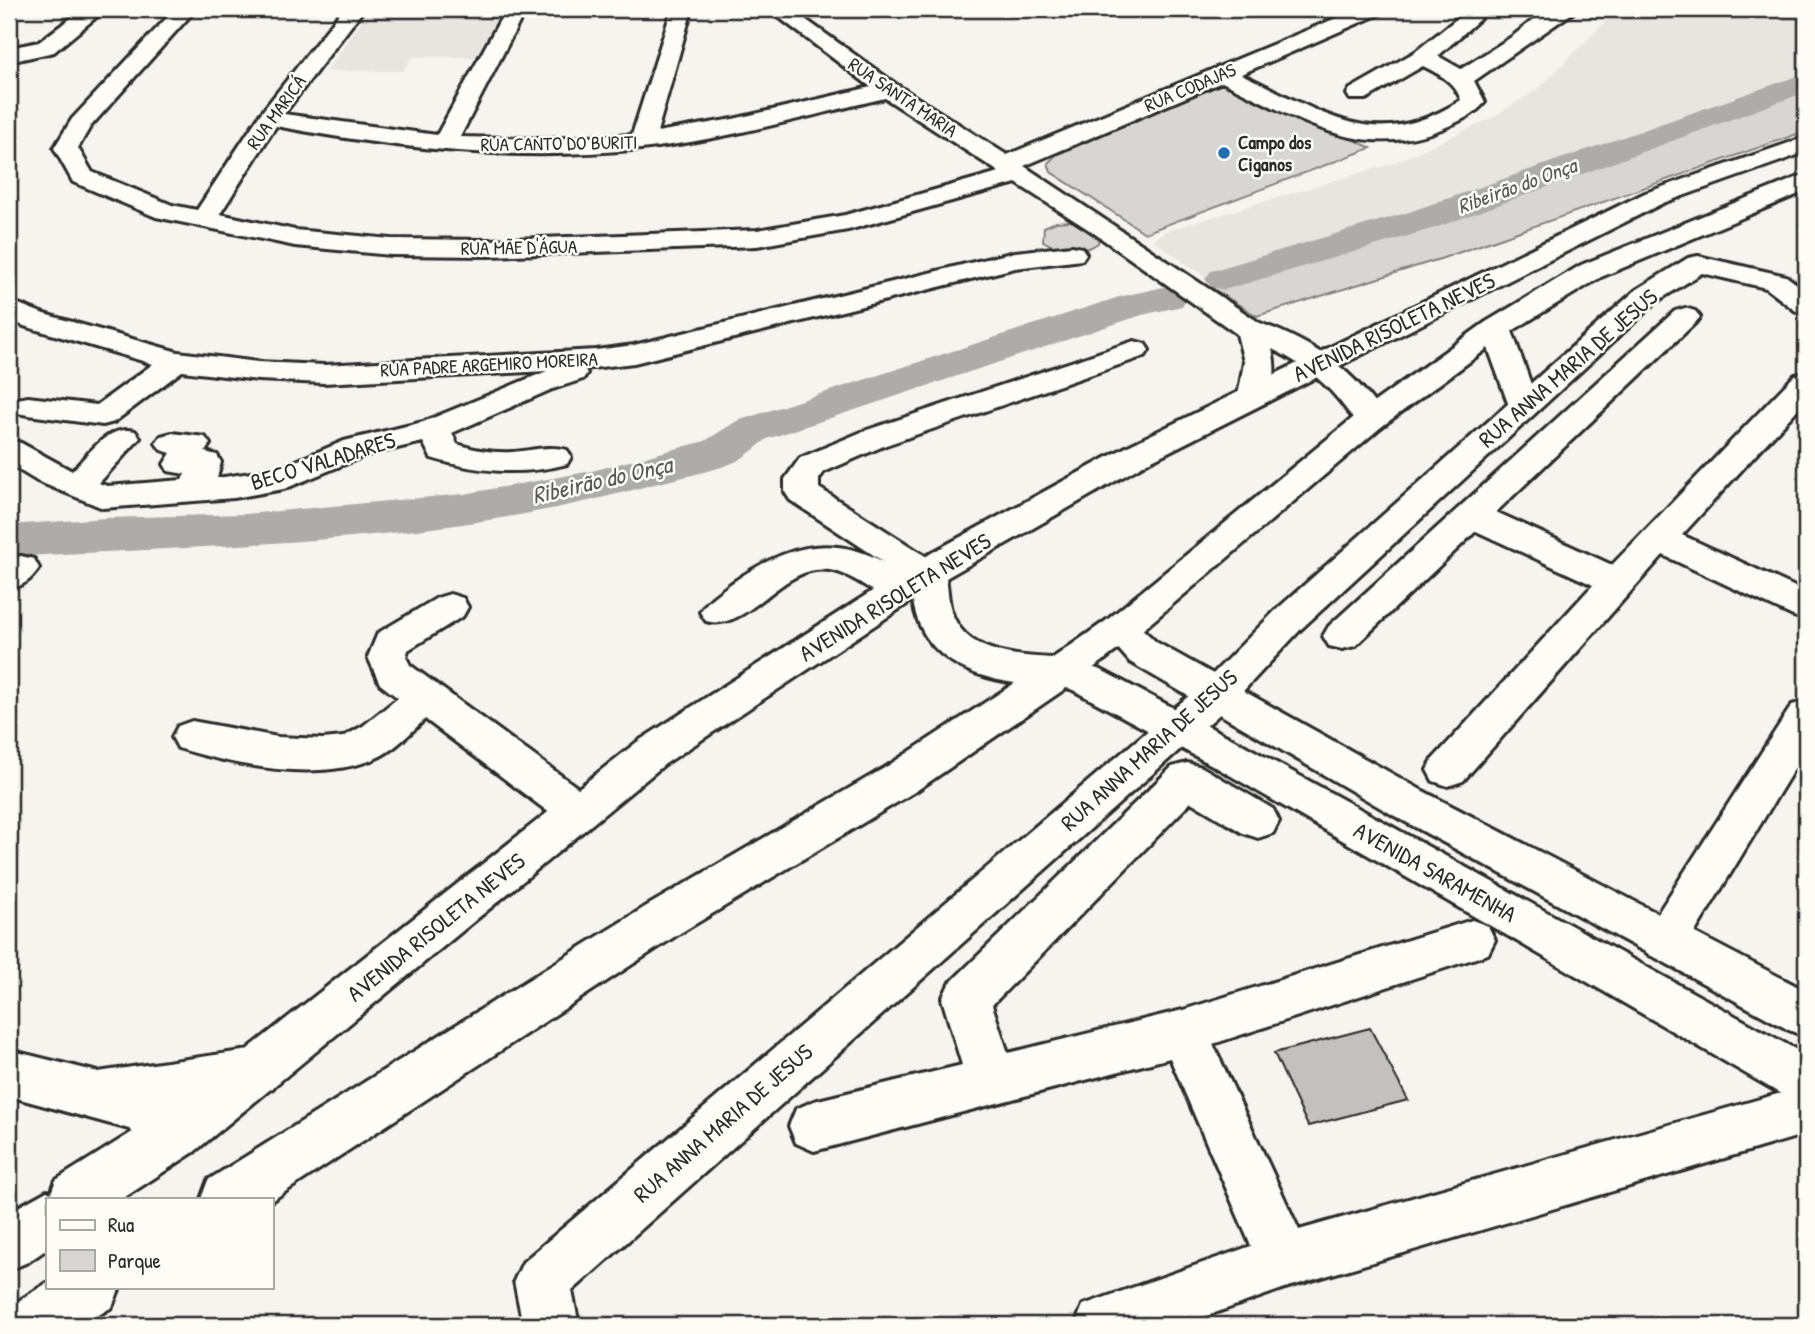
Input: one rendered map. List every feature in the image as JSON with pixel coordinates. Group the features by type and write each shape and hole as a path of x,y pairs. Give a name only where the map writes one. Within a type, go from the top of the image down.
{"main road":[{"path":"9,55 46,47 96,9"},
{"name":"RUA MÃE D'ÁGUA","path":"187,9 80,124 65,148 82,177 165,211 203,220 295,238 391,247 489,248 757,238 848,222 1019,173"},
{"name":"RUA MARICÁ","path":"203,220 268,118 354,9"},
{"path":"444,144 516,9"},
{"path":"642,141 682,9"},
{"name":"RUA SANTA MARIA","path":"778,9 889,90 1177,277 1244,324 1276,338 1319,363 1350,389 1370,420"},
{"path":"1358,94 1423,57 1481,9"},
{"path":"1461,79 1521,41 1540,24 1567,9"},
{"name":"RUA CODAJAS","path":"1019,173 1360,11"},
{"path":"1504,13 1540,24"},
{"path":"1223,74 1345,130 1366,136 1387,136 1411,131 1473,102 1471,93 1461,79 1423,57"},
{"name":"RUA CANTO DO BURITI","path":"268,118 353,135 444,144 541,147 642,141 754,121 889,90"},
{"name":"AVENIDA RISOLETA NEVES","path":"77,1198 176,1134 256,1072 650,753 946,561 1129,459 1654,198 1806,144"},
{"path":"1019,173 1042,202 1040,225 1043,246 1074,254 1102,246 1106,241 1100,227 1078,218 1040,225"},
{"name":"AVENIDA RISOLETA NEVES","path":"229,1198 661,921 901,779 1060,671 1120,629 1370,420 1496,328 1591,271 1806,182"},
{"name":"RUA PADRE ARGEMIRO MOREIRA","path":"967,271 1040,225"},
{"name":"RUA SANTA MARIA","path":"1074,254 1126,261 1177,277"},
{"name":"RUA PADRE ARGEMIRO MOREIRA","path":"9,309 34,320 176,361 246,370 324,373 596,359 634,354 1015,260 1074,254"},
{"name":"RUA ANNA MARIA DE JESUS","path":"551,1325 542,1281 1218,693 1288,620 1646,296 1698,264 1776,282 1806,305"},
{"path":"1342,636 1685,317"},
{"path":"1244,324 1258,345 1261,364 1260,379 1254,396"},
{"path":"1496,328 1523,407"},
{"path":"915,582 802,492 802,479 812,465 875,438 1134,350"},
{"name":"BECO VALADARES","path":"14,454 103,497 234,487 284,478 356,448 434,429 539,383 634,354"},
{"path":"26,398 103,415 176,361"},
{"path":"1448,770 1617,582 1806,382"},
{"path":"434,429 443,451 464,458 501,465 555,457"},
{"path":"14,454 57,430"},
{"path":"77,486 124,438"},
{"path":"172,443 194,444 180,464 205,462 196,490"},
{"path":"1472,515 1617,582"},
{"path":"1658,538 1806,607"},
{"path":"719,612 780,568 810,556 835,558 915,582"},
{"name":"AVENIDA SARAMENHA","path":"915,582 945,638 966,654 1008,670 1060,671 1087,680 1177,727 1806,1081"},
{"path":"450,607 391,643 387,657 394,674 578,811"},
{"name":"AVENIDA SARAMENHA","path":"1120,629 1143,652 1408,803 1806,1015"},
{"path":"192,737 298,754 342,753 363,746 425,697"},
{"path":"1665,941 1806,716"},
{"path":"992,1081 966,999 1187,779 1258,821"},
{"path":"814,1126 1182,1032 1472,940"},
{"path":"1182,1032 1285,1261"},
{"path":"97,1095 256,1072"},
{"path":"9,1073 143,1108 176,1134"},
{"path":"1103,1325 1285,1261 1806,1110"},
{"path":"9,1243 46,1219"},
{"path":"32,1325 90,1288"}],"shaded area":[{"path":"370,9 510,9 485,57 412,57 403,71 327,71"},
{"path":"1618,9 1806,9 1806,73 1379,223 1205,277 1153,240 1166,231 1394,163 1490,119 1538,89"}],"green space":[{"name":"Campo dos Ciganos","path":"1231,79 1371,148 1145,233 1051,172 1048,163 1056,155"},
{"path":"1806,86 1806,131 1443,258 1257,316 1212,288 1370,239"},
{"path":"1068,221 1084,223 1099,231 1098,243 1085,249 1071,250 1043,241 1044,227"}],"building":[{"path":"1370,1028 1408,1100 1308,1126 1274,1053"}],"waterway":[{"name":"Ribeirão do Onça","path":"1224,279 1422,220 1806,82"},
{"name":"Ribeirão do Onça","path":"9,541 106,534 245,530 464,509 592,486 721,451 752,430 1133,305 1168,298"}],"place":[{"name":"Campo dos Ciganos","path":"1224,153"}]}
